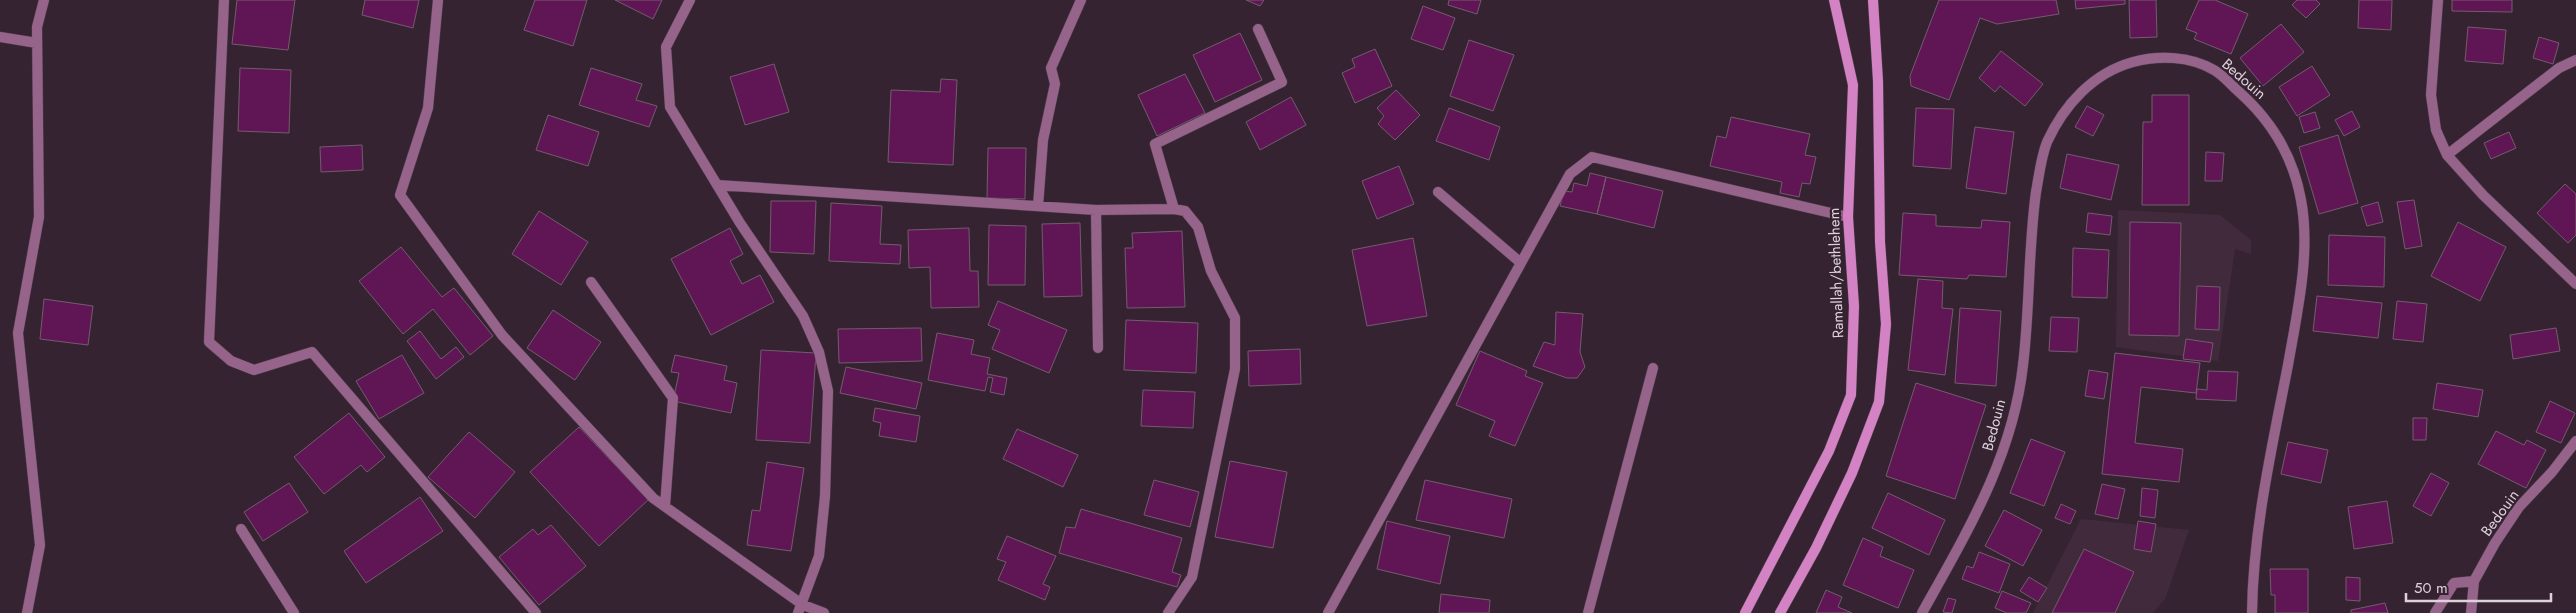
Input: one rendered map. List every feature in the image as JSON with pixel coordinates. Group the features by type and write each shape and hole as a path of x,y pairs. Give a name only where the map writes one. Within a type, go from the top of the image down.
{"main road":[{"name":"Ramallah/bethlehem","path":"1745,613 1829,451 1851,395 1854,306 1848,217 1853,85 1834,0"},
{"path":"1780,613 1816,548 1848,482 1879,402 1886,324 1880,242 1878,81 1873,0"}],"street":[{"path":"27,613 40,545 18,333 39,217 37,27 44,0"},
{"path":"224,0 209,342 231,361 254,370 312,352 536,613"},
{"path":"438,0 428,108 400,195 502,335 653,498 800,609 824,613"},
{"path":"690,0 666,47 670,107 740,223 803,316 819,352 828,391 825,496 819,556 800,609"},
{"path":"1038,206 1043,140 1055,84 1051,68 1081,0"},
{"path":"2438,0 2431,96 2436,130 2448,155 2483,195 2576,284"},
{"path":"1174,208 1156,144 1282,82 1258,29"},
{"path":"0,36 38,43"},
{"name":"Bedouin","path":"1922,613 1979,512 2000,464 2014,417 2023,367 2034,210 2046,146 2060,117 2080,92 2115,66 2150,57 2185,59 2215,70 2255,106 2282,141 2301,200 2304,248 2296,318 2266,483 2253,569 2252,613"},
{"path":"2448,155 2559,68 2576,60"},
{"path":"1328,613 1570,174 1592,157 1848,217"},
{"path":"717,185 1096,210 1174,208 1185,212 1198,226 1211,271 1235,318 1235,369 1192,577 1168,613"},
{"path":"1438,192 1521,264"},
{"path":"1096,210 1098,348"},
{"path":"591,282 673,398 665,506"},
{"path":"1588,613 1652,368"},
{"name":"Bedouin","path":"2471,613 2474,581 2495,543 2519,507 2552,472 2576,441"},
{"path":"241,529 294,613"},
{"path":"2435,613 2454,584 2474,581"}],"shaded area":[{"path":"2118,210 2220,215 2251,240 2251,254 2235,249 2218,361 2116,347"},
{"path":"2081,519 2189,530 2165,599 2153,613 2033,613"}],"building":[{"path":"237,0 295,0 288,50 232,44"},
{"path":"365,0 419,0 413,28 362,15"},
{"path":"535,0 587,0 573,46 524,30"},
{"path":"615,0 662,0 653,19"},
{"path":"1246,0 1264,0 1260,6"},
{"path":"1449,0 1481,0 1477,14 1448,5"},
{"path":"1939,0 2056,0 2059,14 1997,24 1980,18 1949,100 1911,86 1910,76"},
{"path":"2075,0 2125,0 2125,4 2076,9"},
{"path":"2129,0 2156,0 2157,37 2130,38"},
{"path":"2199,0 2215,0 2248,14 2231,54 2194,39 2197,33 2186,29"},
{"path":"2297,0 2316,0 2320,4 2306,18 2292,5"},
{"path":"2359,0 2392,0 2391,30 2358,28"},
{"path":"2452,0 2512,0 2512,12 2452,11"},
{"path":"1423,6 1455,18 1443,50 1411,39"},
{"path":"2281,24 2304,52 2263,86 2240,58"},
{"path":"2468,27 2506,30 2503,64 2465,61"},
{"path":"1240,33 1262,80 1215,102 1193,55"},
{"path":"2539,37 2559,43 2553,64 2533,58"},
{"path":"1469,40 1514,55 1493,111 1450,96"},
{"path":"1375,49 1392,86 1355,103 1342,73 1355,67 1352,59"},
{"path":"2001,51 2043,84 2025,106 2000,86 1995,92 1979,78"},
{"path":"774,64 789,112 745,125 730,77"},
{"path":"2312,66 2330,95 2297,116 2279,87"},
{"path":"240,68 291,70 289,133 238,131"},
{"path":"591,68 642,84 636,100 657,106 649,127 579,105"},
{"path":"1185,74 1205,113 1157,136 1138,95"},
{"path":"941,79 957,80 953,165 888,162 891,90 940,92"},
{"path":"1396,90 1420,115 1395,140 1378,124 1384,116 1377,108"},
{"path":"2152,95 2189,95 2189,205 2142,205 2143,122 2152,122"},
{"path":"1291,97 1306,125 1260,150 1246,122"},
{"path":"2087,106 2104,115 2093,136 2075,127"},
{"path":"1449,108 1500,127 1489,160 1436,141"},
{"path":"1916,108 1954,109 1951,169 1913,166"},
{"path":"2352,111 2360,127 2344,136 2335,120"},
{"path":"2315,112 2320,128 2304,133 2299,117"},
{"path":"548,115 599,132 588,166 536,150"},
{"path":"1731,117 1810,134 1805,155 1816,157 1810,184 1802,183 1799,197 1780,193 1782,182 1710,166 1717,136 1726,138"},
{"path":"1975,127 2014,132 2006,194 1966,188"},
{"path":"2509,132 2516,148 2491,159 2484,143"},
{"path":"2338,135 2358,203 2319,214 2299,147"},
{"path":"362,145 363,170 321,172 320,147"},
{"path":"988,148 1026,148 1025,199 987,198"},
{"path":"2206,152 2224,153 2222,181 2205,181"},
{"path":"2067,154 2119,165 2111,200 2060,188"},
{"path":"1399,166 1414,204 1377,219 1362,181"},
{"path":"1590,173 1606,177 1597,214 1560,206 1564,191 1572,192 1574,183 1587,186"},
{"path":"1606,177 1663,191 1654,228 1597,214"},
{"path":"2565,184 2576,194 2576,235 2568,243 2537,213"},
{"path":"2414,200 2422,246 2405,249 2397,202"},
{"path":"771,201 816,201 814,254 770,252"},
{"path":"2378,202 2383,222 2367,226 2361,207"},
{"path":"831,203 882,206 880,244 901,245 900,264 829,261"},
{"path":"539,211 588,242 561,285 512,254"},
{"path":"1903,213 1936,215 1936,226 1981,228 1982,220 2010,222 2006,277 1969,275 1967,279 1899,275"},
{"path":"2088,213 2112,216 2110,235 2086,232"},
{"path":"2130,222 2181,223 2179,336 2129,335"},
{"path":"2458,222 2506,247 2480,301 2431,276"},
{"path":"1080,223 1082,296 1044,297 1042,224"},
{"path":"989,225 1026,226 1025,285 988,285"},
{"path":"730,228 743,254 730,261 742,284 760,275 774,302 711,335 671,259"},
{"path":"969,228 970,271 978,271 979,307 931,308 930,267 909,268 908,230"},
{"path":"1182,231 1185,307 1127,308 1125,248 1133,248 1132,233"},
{"path":"2329,235 2385,237 2384,287 2328,285"},
{"path":"1413,238 1427,316 1367,326 1352,250"},
{"path":"401,247 442,297 454,288 493,336 470,355 433,309 403,334 359,281"},
{"path":"2073,248 2109,250 2107,298 2072,297"},
{"path":"1918,279 1943,281 1942,308 1953,309 1945,375 1908,370"},
{"path":"2197,286 2220,287 2219,330 2195,329"},
{"path":"2317,296 2382,303 2378,338 2313,331"},
{"path":"44,299 93,306 88,345 40,339"},
{"path":"998,301 1067,330 1049,373 992,349 1000,330 988,325"},
{"path":"2397,301 2427,304 2423,342 2393,339"},
{"path":"1960,308 2001,311 1996,386 1955,383"},
{"path":"553,310 601,342 575,380 527,348"},
{"path":"1556,312 1583,314 1580,352 1585,367 1577,378 1567,378 1533,366 1544,342 1555,345"},
{"path":"2051,317 2079,318 2077,352 2049,351"},
{"path":"1126,320 1198,323 1196,373 1124,370"},
{"path":"921,328 922,361 839,363 838,329"},
{"path":"2556,328 2560,351 2513,359 2510,335"},
{"path":"420,331 441,359 456,347 464,357 436,379 407,341"},
{"path":"937,333 974,340 971,354 990,358 987,374 1007,378 1004,395 990,392 993,378 988,377 985,391 928,380"},
{"path":"2186,339 2213,343 2210,362 2183,359"},
{"path":"1300,349 1301,384 1249,386 1248,351"},
{"path":"761,350 816,353 810,443 756,440"},
{"path":"1480,351 1527,371 1525,376 1543,383 1515,446 1489,436 1495,421 1456,405"},
{"path":"2115,353 2200,363 2196,393 2141,387 2135,443 2183,449 2179,482 2102,474"},
{"path":"402,355 424,393 379,419 356,381"},
{"path":"675,355 727,366 724,380 737,383 731,413 673,401 679,373 671,372"},
{"path":"846,367 922,383 916,409 840,393"},
{"path":"2089,370 2108,373 2104,399 2085,396"},
{"path":"2208,371 2238,372 2236,401 2196,399 2197,389 2207,390"},
{"path":"1916,383 1986,405 1955,499 1886,476"},
{"path":"2437,383 2483,390 2478,417 2433,409"},
{"path":"1143,390 1195,392 1193,428 1141,426"},
{"path":"2550,401 2575,413 2561,443 2536,432"},
{"path":"875,408 920,416 916,442 879,436 881,423 873,421"},
{"path":"349,413 385,457 367,472 361,465 324,494 294,457"},
{"path":"2413,418 2427,418 2426,440 2413,440"},
{"path":"579,427 648,500 599,546 530,472"},
{"path":"1017,429 1078,455 1063,487 1003,459"},
{"path":"2496,431 2524,445 2527,440 2546,450 2526,488 2478,464"},
{"path":"469,432 515,472 475,518 428,477"},
{"path":"2031,439 2065,452 2044,506 2010,493"},
{"path":"2288,442 2328,450 2321,483 2281,474"},
{"path":"1230,461 1287,472 1273,548 1215,537"},
{"path":"767,462 804,468 791,551 747,545 752,510 760,511"},
{"path":"2431,473 2449,483 2431,516 2413,506"},
{"path":"1154,480 1199,492 1190,527 1144,515"},
{"path":"1425,480 1512,499 1504,538 1416,520"},
{"path":"289,483 308,512 263,541 244,512"},
{"path":"2102,484 2125,489 2118,519 2095,514"},
{"path":"2142,488 2158,490 2155,518 2140,516"},
{"path":"1888,493 1945,520 1929,555 1872,528"},
{"path":"420,497 443,531 366,583 344,551"},
{"path":"2387,501 2393,543 2354,549 2348,507"},
{"path":"2061,504 2076,511 2070,524 2055,518"},
{"path":"1081,509 1182,538 1172,572 1181,575 1177,587 1059,553 1066,527 1075,528"},
{"path":"2004,510 2042,530 2023,566 1985,546"},
{"path":"1387,521 1450,536 1440,584 1377,569"},
{"path":"2138,521 2156,524 2151,552 2134,549"},
{"path":"551,525 586,566 539,605 499,557 533,529 538,535"},
{"path":"1007,536 1056,556 1043,584 1050,587 1045,600 998,580 1006,562 997,559"},
{"path":"1863,538 1883,547 1880,556 1914,570 1898,608 1843,585"},
{"path":"2084,549 2134,572 2115,613 2052,613"},
{"path":"1979,552 2010,564 1999,593 1962,579 1967,566 1973,568"},
{"path":"2270,569 2308,569 2308,613 2275,613 2275,595 2271,595"},
{"path":"2029,577 2047,588 2038,602 2020,591"},
{"path":"2346,577 2360,578 2360,601 2346,600"},
{"path":"1826,590 1842,597 1838,607 1852,613 1816,613"},
{"path":"2002,591 2031,603 2026,613 2007,613 1995,608"},
{"path":"1441,594 1490,600 1489,613 1439,613"},
{"path":"1948,598 1956,600 1952,613 1943,612"},
{"path":"2385,603 2388,613 2351,613 2351,610"}]}
